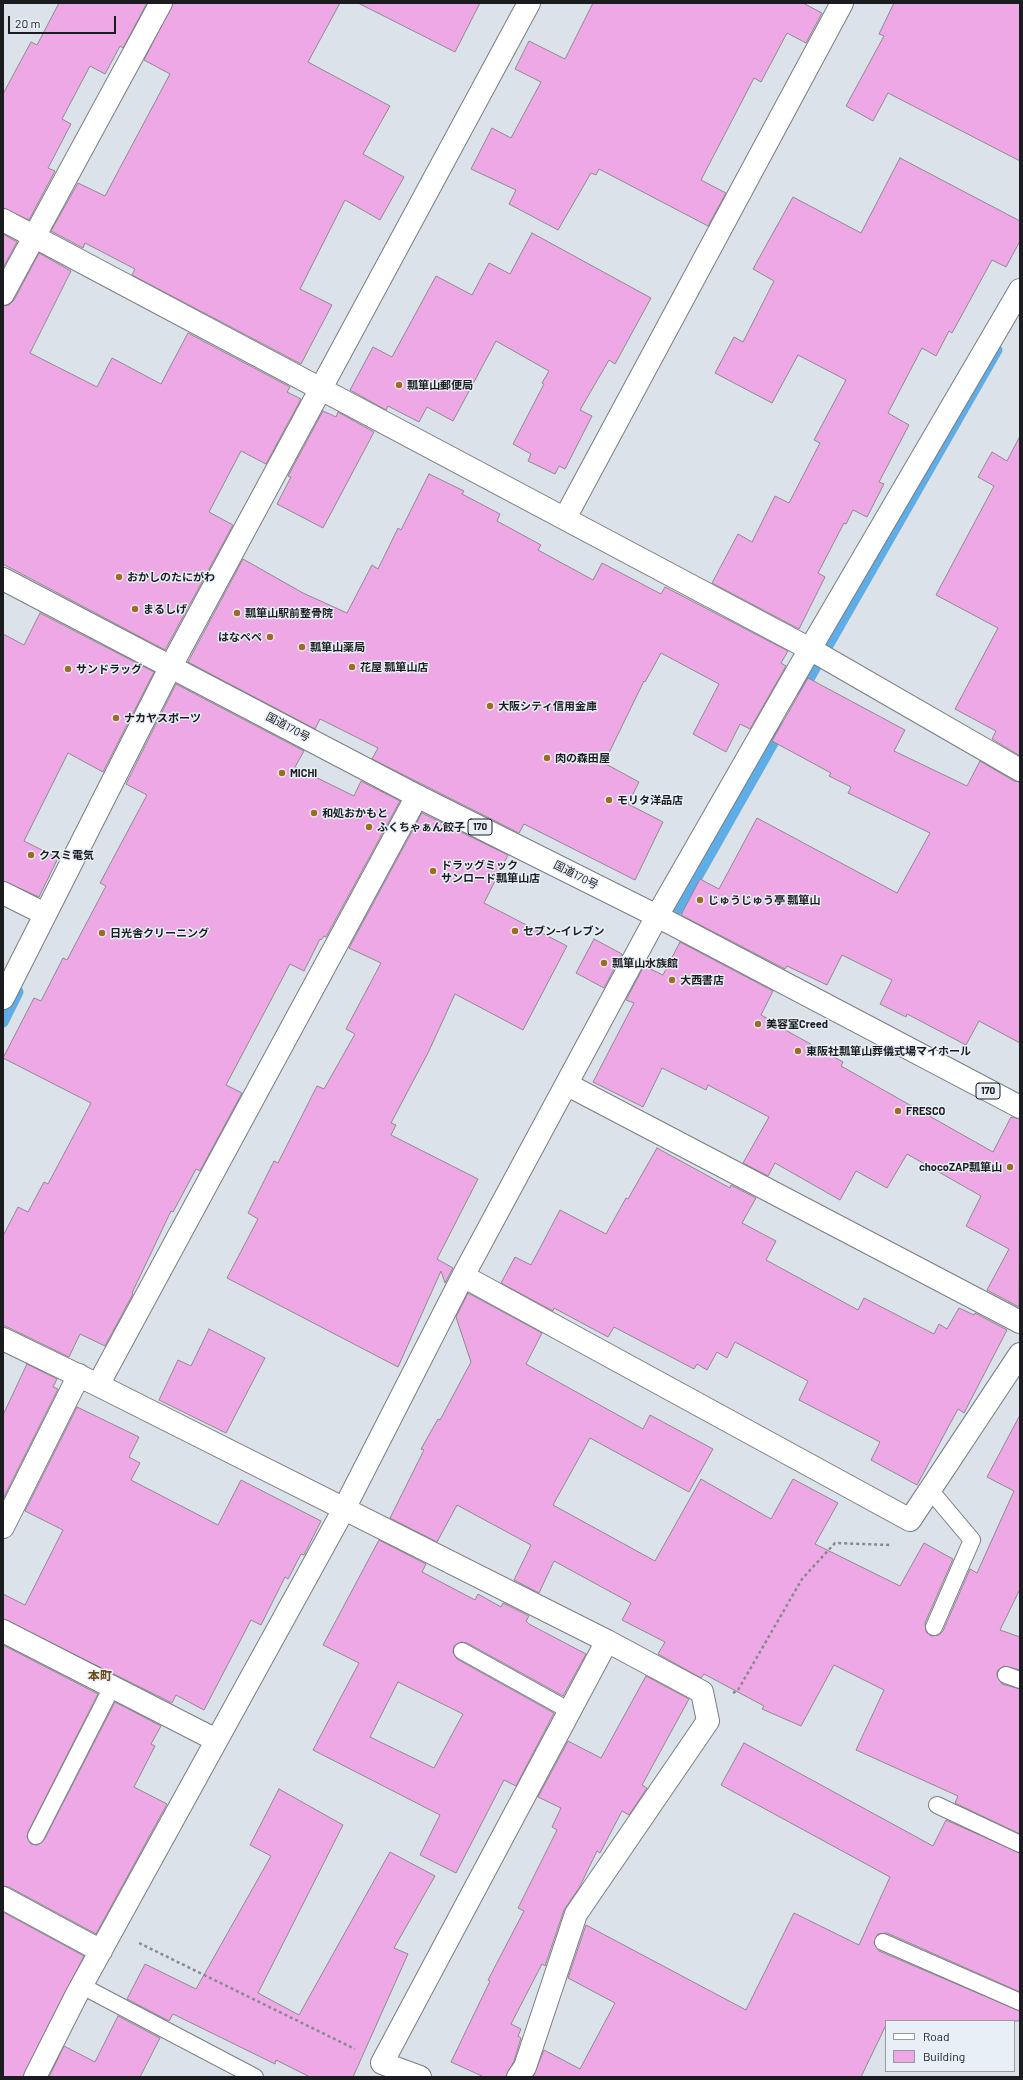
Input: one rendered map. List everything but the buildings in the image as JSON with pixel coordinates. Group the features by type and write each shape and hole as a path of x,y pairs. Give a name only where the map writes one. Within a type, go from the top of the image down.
{"main road":[{"path":"3,294 161,3"},
{"path":"3,998 171,666 529,3"},
{"path":"565,518 842,3"},
{"path":"3,220 322,388 810,649 1020,770"},
{"path":"35,2077 112,1930 344,1509 464,1276 568,1085 657,916 810,649 1020,290"},
{"name":"国道170号","path":"3,579 417,796 657,916 1020,1107"},
{"path":"98,1385 417,796"},
{"path":"3,893 45,914"},
{"path":"568,1085 1020,1322"},
{"path":"464,1276 910,1520 1020,1354"},
{"path":"3,1340 98,1385 607,1641 702,1692 708,1721 576,1914 525,2067 518,2077"},
{"path":"3,1527 79,1376"},
{"path":"3,1631 216,1740"},
{"path":"420,2077 382,2063 607,1641"},
{"path":"3,1898 101,1951"}],"lane":[{"path":"930,1490 972,1540 934,1627"},
{"path":"462,1651 570,1711"},
{"path":"36,1836 112,1687"},
{"path":"938,1805 1020,1844"},
{"path":"883,1942 1020,2002"},
{"path":"82,1986 255,2077"}],"path":[{"path":"705,1706 738,1690 802,1579 835,1543 899,1546 910,1520"},
{"path":"112,1930 382,2063"}],"waterway":[{"path":"802,691 997,350"},
{"path":"679,909 781,729"},
{"path":"3,1022 18,992"}],"place":[{"name":"瓢箪山郵便局","path":"399,385"},
{"name":"おかしのたにがわ","path":"119,577"},
{"name":"まるしげ","path":"135,609"},
{"name":"瓢箪山駅前整骨院","path":"237,613"},
{"name":"はなぺぺ","path":"270,637"},
{"name":"瓢箪山薬局","path":"302,647"},
{"name":"花屋 瓢箪山店","path":"352,667"},
{"name":"サンドラッグ","path":"68,669"},
{"name":"大阪シティ信用金庫","path":"490,706"},
{"name":"ナカヤスポーツ","path":"116,718"},
{"name":"肉の森田屋","path":"547,758"},
{"name":"MICHI","path":"282,773"},
{"name":"モリタ洋品店","path":"609,800"},
{"name":"和処おかもと","path":"314,813"},
{"name":"ふくちゃぁん餃子","path":"369,827"},
{"name":"クスミ電気","path":"31,855"},
{"name":"ドラッグミック サンロード瓢箪山店","path":"433,871"},
{"name":"じゅうじゅう亭 瓢箪山","path":"700,900"},
{"name":"セブン-イレブン","path":"515,931"},
{"name":"日光舎クリーニング","path":"102,933"},
{"name":"瓢箪山水族館","path":"604,963"},
{"name":"大西書店","path":"672,980"},
{"name":"美容室Creed","path":"758,1024"},
{"name":"東阪社瓢箪山葬儀式場マイホール","path":"798,1051"},
{"name":"FRESCO","path":"898,1111"},
{"name":"chocoZAP瓢箪山","path":"1010,1167"}],"district":[{"name":"本町","path":"100,1676"}]}
